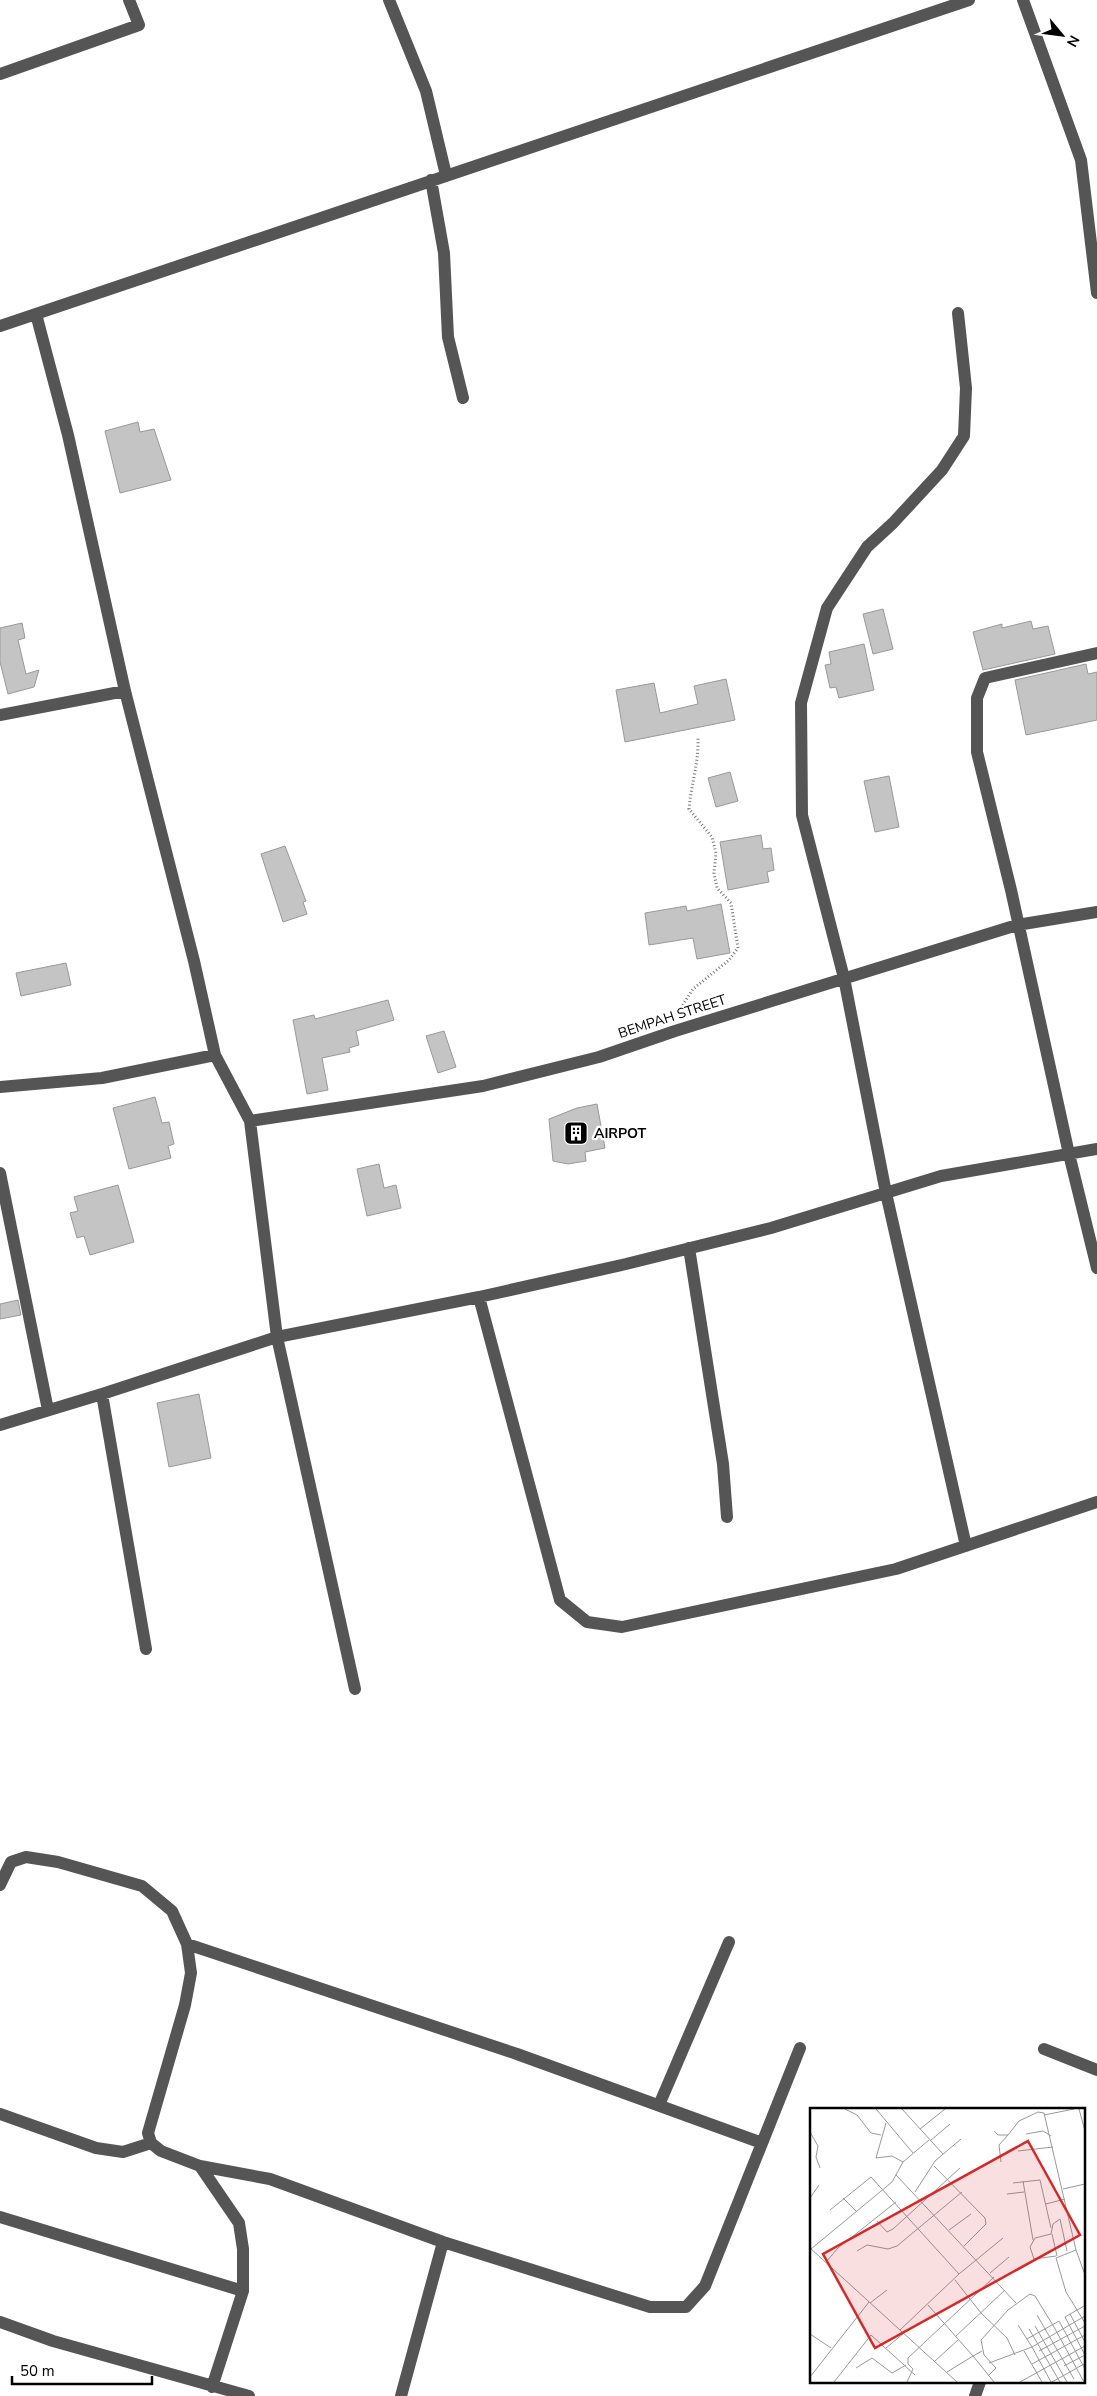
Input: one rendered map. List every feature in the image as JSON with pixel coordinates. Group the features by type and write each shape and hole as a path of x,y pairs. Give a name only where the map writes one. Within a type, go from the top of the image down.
{"street":[{"path":"0,74 138,25 129,0"},
{"path":"389,0 426,90 446,175"},
{"path":"0,326 969,0"},
{"path":"1023,0 1081,160 1097,293"},
{"path":"431,180 444,253 448,336 463,398"},
{"path":"958,313 966,388 964,436 942,470 893,523 867,547 827,608 800,703 802,816 844,978 886,1193 966,1546"},
{"path":"36,314 68,435 125,691 194,961 215,1055 250,1121 277,1337 355,1689"},
{"path":"1097,653 985,678 977,698 977,752 1097,1268"},
{"path":"0,715 125,691"},
{"name":"BEMPAH STREET","path":"250,1121 483,1086 599,1057 844,978 1017,925 1097,912"},
{"path":"0,1087 102,1078 215,1055"},
{"path":"0,1425 277,1337 479,1297 689,1248 771,1228 941,1176 1097,1148"},
{"path":"0,1173 48,1410"},
{"path":"689,1248 723,1464 727,1517"},
{"path":"479,1297 560,1600 587,1622 622,1627 896,1569 1097,1502"},
{"path":"102,1394 146,1649"},
{"path":"0,1885 11,1862 26,1857 58,1862 142,1886 172,1911 187,1944 191,1973 185,2005 148,2133 151,2143 161,2151 200,2166 270,2179 443,2242 650,2307 686,2308 705,2286 800,2048"},
{"path":"659,2105 729,1942"},
{"path":"187,1944 517,2054 762,2143"},
{"path":"1044,2049 1097,2070"},
{"path":"0,2114 96,2148 123,2152 151,2143"},
{"path":"200,2166 239,2223 243,2249 243,2291 212,2386"},
{"path":"0,2217 243,2291"},
{"path":"401,2396 443,2242"},
{"path":"0,2322 53,2341 249,2396"},
{"path":"975,2396 979,2384"}],"path":[{"path":"675,1016 693,989 729,960 738,948 731,903 717,888 714,873 716,853 712,837 689,808 691,786 699,754 698,738"}],"building":[{"path":"138,422 140,432 154,429 171,480 120,493 105,431"},
{"path":"883,609 893,649 873,654 863,614"},
{"path":"1031,621 1033,629 1048,626 1055,654 983,670 973,632 1002,624 1002,628"},
{"path":"22,623 25,638 18,640 26,674 39,670 34,687 8,694 0,662 0,628"},
{"path":"864,644 874,690 839,698 836,687 830,688 825,665 831,664 829,652"},
{"path":"1086,664 1088,674 1097,672 1097,720 1026,735 1015,680"},
{"path":"726,679 735,720 625,742 616,690 654,683 660,713 698,704 694,686"},
{"path":"730,772 738,801 716,807 708,778"},
{"path":"889,776 899,827 875,832 864,781"},
{"path":"761,835 763,849 771,848 774,870 767,872 769,882 728,890 720,842"},
{"path":"285,846 306,901 303,902 307,914 283,922 261,854"},
{"path":"721,904 730,953 697,959 693,938 649,945 645,913 686,906 687,911"},
{"path":"66,963 71,985 21,996 16,973"},
{"path":"388,1000 394,1020 356,1031 359,1045 349,1048 350,1052 322,1058 328,1090 307,1094 293,1020 314,1015 315,1019"},
{"path":"444,1031 456,1067 438,1073 426,1036"},
{"path":"155,1097 162,1123 169,1122 174,1144 168,1146 171,1158 129,1169 113,1108"},
{"name":"AIRPOT","path":"597,1104 605,1148 585,1152 586,1161 568,1164 553,1161 549,1119 577,1108"},
{"path":"379,1164 384,1188 396,1185 401,1208 367,1216 357,1169"},
{"path":"118,1185 134,1242 90,1255 84,1236 77,1238 70,1213 78,1211 74,1197"},
{"path":"18,1300 21,1315 0,1319 0,1304"},
{"path":"199,1394 211,1458 169,1467 157,1403"}],"place":[{"name":"AIRPOT","path":"576,1133"}]}
